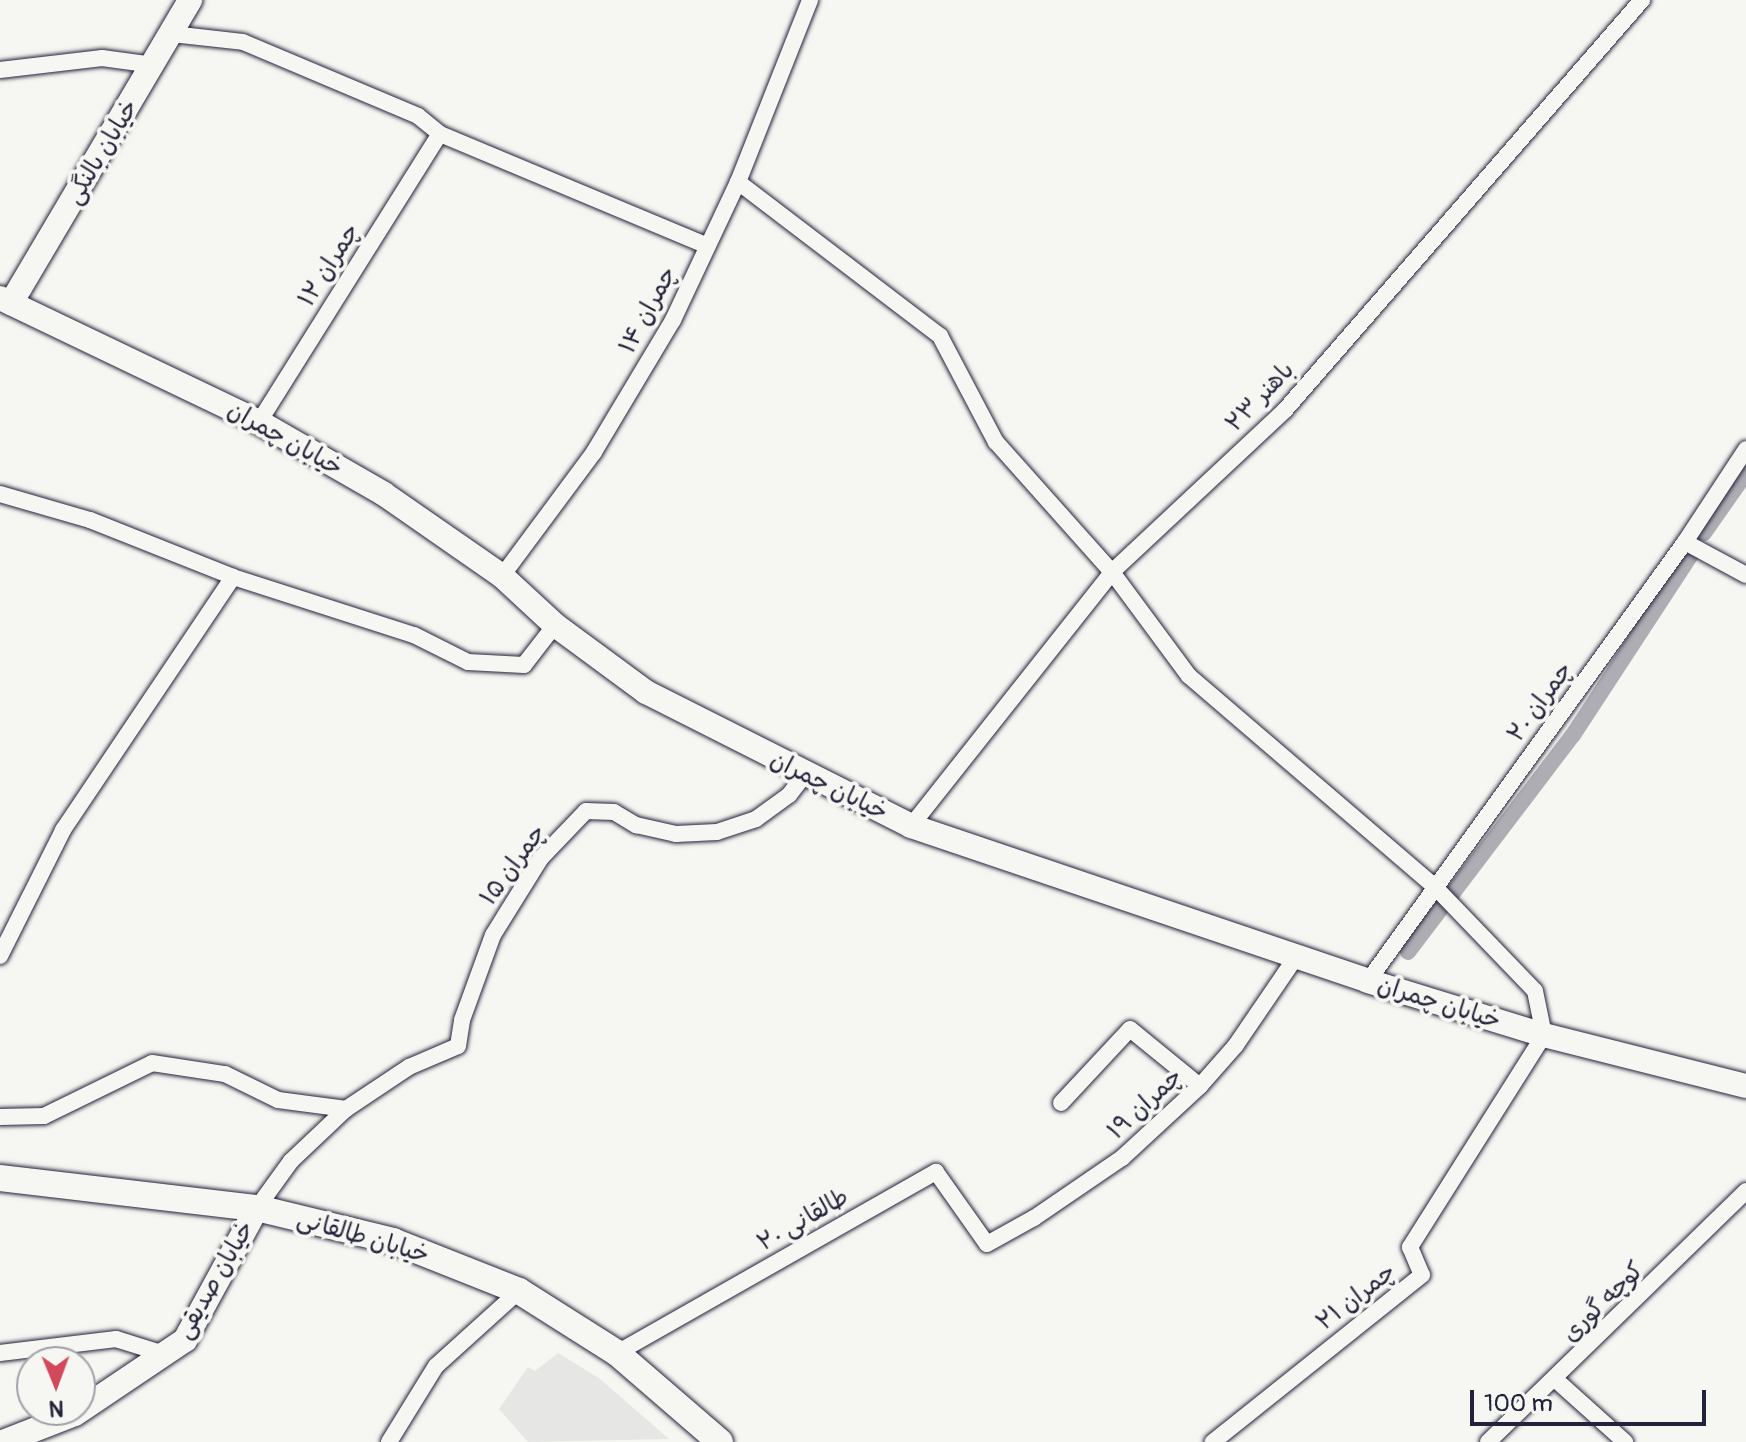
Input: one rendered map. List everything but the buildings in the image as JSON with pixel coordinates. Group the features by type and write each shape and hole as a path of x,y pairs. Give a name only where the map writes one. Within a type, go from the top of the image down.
{"main road":[{"name":"خیابان بالنگی","path":"4,305 154,65 190,0"},
{"name":"خیابان چمران","path":"4,305 259,422 384,494 502,576 555,625 646,692 804,776 911,826 1368,981 1544,1035 1746,1086"},
{"name":"خیابان طالقانی","path":"0,1178 257,1208 393,1241 519,1291 617,1353 720,1442"},
{"name":"خیابان صدیقی","path":"3,1442 75,1414 185,1340 257,1208"}],"street":[{"name":"چمران ۱۴","path":"502,576 594,452 673,320 738,182 790,41 810,0"},
{"name":"باهنر ۲۳","path":"911,826 1112,572 1285,410 1642,0"},
{"path":"172,34 243,42 418,116 440,134 708,246"},
{"path":"0,70 102,58 154,65"},
{"name":"چمران ۱۲","path":"259,422 440,134"},
{"path":"738,182 940,336 996,442 1112,572 1189,676 1435,887 1535,991 1544,1035"},
{"name":"چمران ۲۰","path":"1368,981 1685,542 1746,449"},
{"path":"0,494 90,520 233,577 414,635 468,662 524,665 555,625"},
{"path":"1685,542 1746,575"},
{"path":"0,956 63,830 233,577"},
{"name":"چمران ۱۵","path":"346,1109 409,1067 458,1046 462,1020 493,935 541,858 586,811 614,812 636,825 676,834 717,832 756,819 789,795 804,776"},
{"name":"چمران ۱۹","path":"987,1244 1122,1158 1200,1086 1236,1045 1296,957"},
{"path":"1061,1103 1130,1029 1200,1086"},
{"name":"چمران ۲۱","path":"1213,1442 1422,1275 1410,1247 1544,1035"},
{"path":"0,1117 44,1116 152,1063 225,1074 278,1100 346,1109"},
{"path":"257,1208 291,1161 346,1109"},
{"name":"طالقانی ۲۰","path":"617,1353 936,1172 987,1244"},
{"name":"کوچه گوری","path":"1488,1442 1556,1380 1746,1191"},
{"path":"389,1442 436,1366 519,1291"},
{"path":"0,1353 116,1339 164,1354"},
{"path":"1556,1380 1625,1442"}],"shaded area":[{"path":"558,1353 599,1378 669,1439 528,1442 499,1409 528,1367 535,1371"}],"waterway":[{"path":"1704,533 1746,473"},
{"path":"1408,952 1573,735 1692,553"}]}
